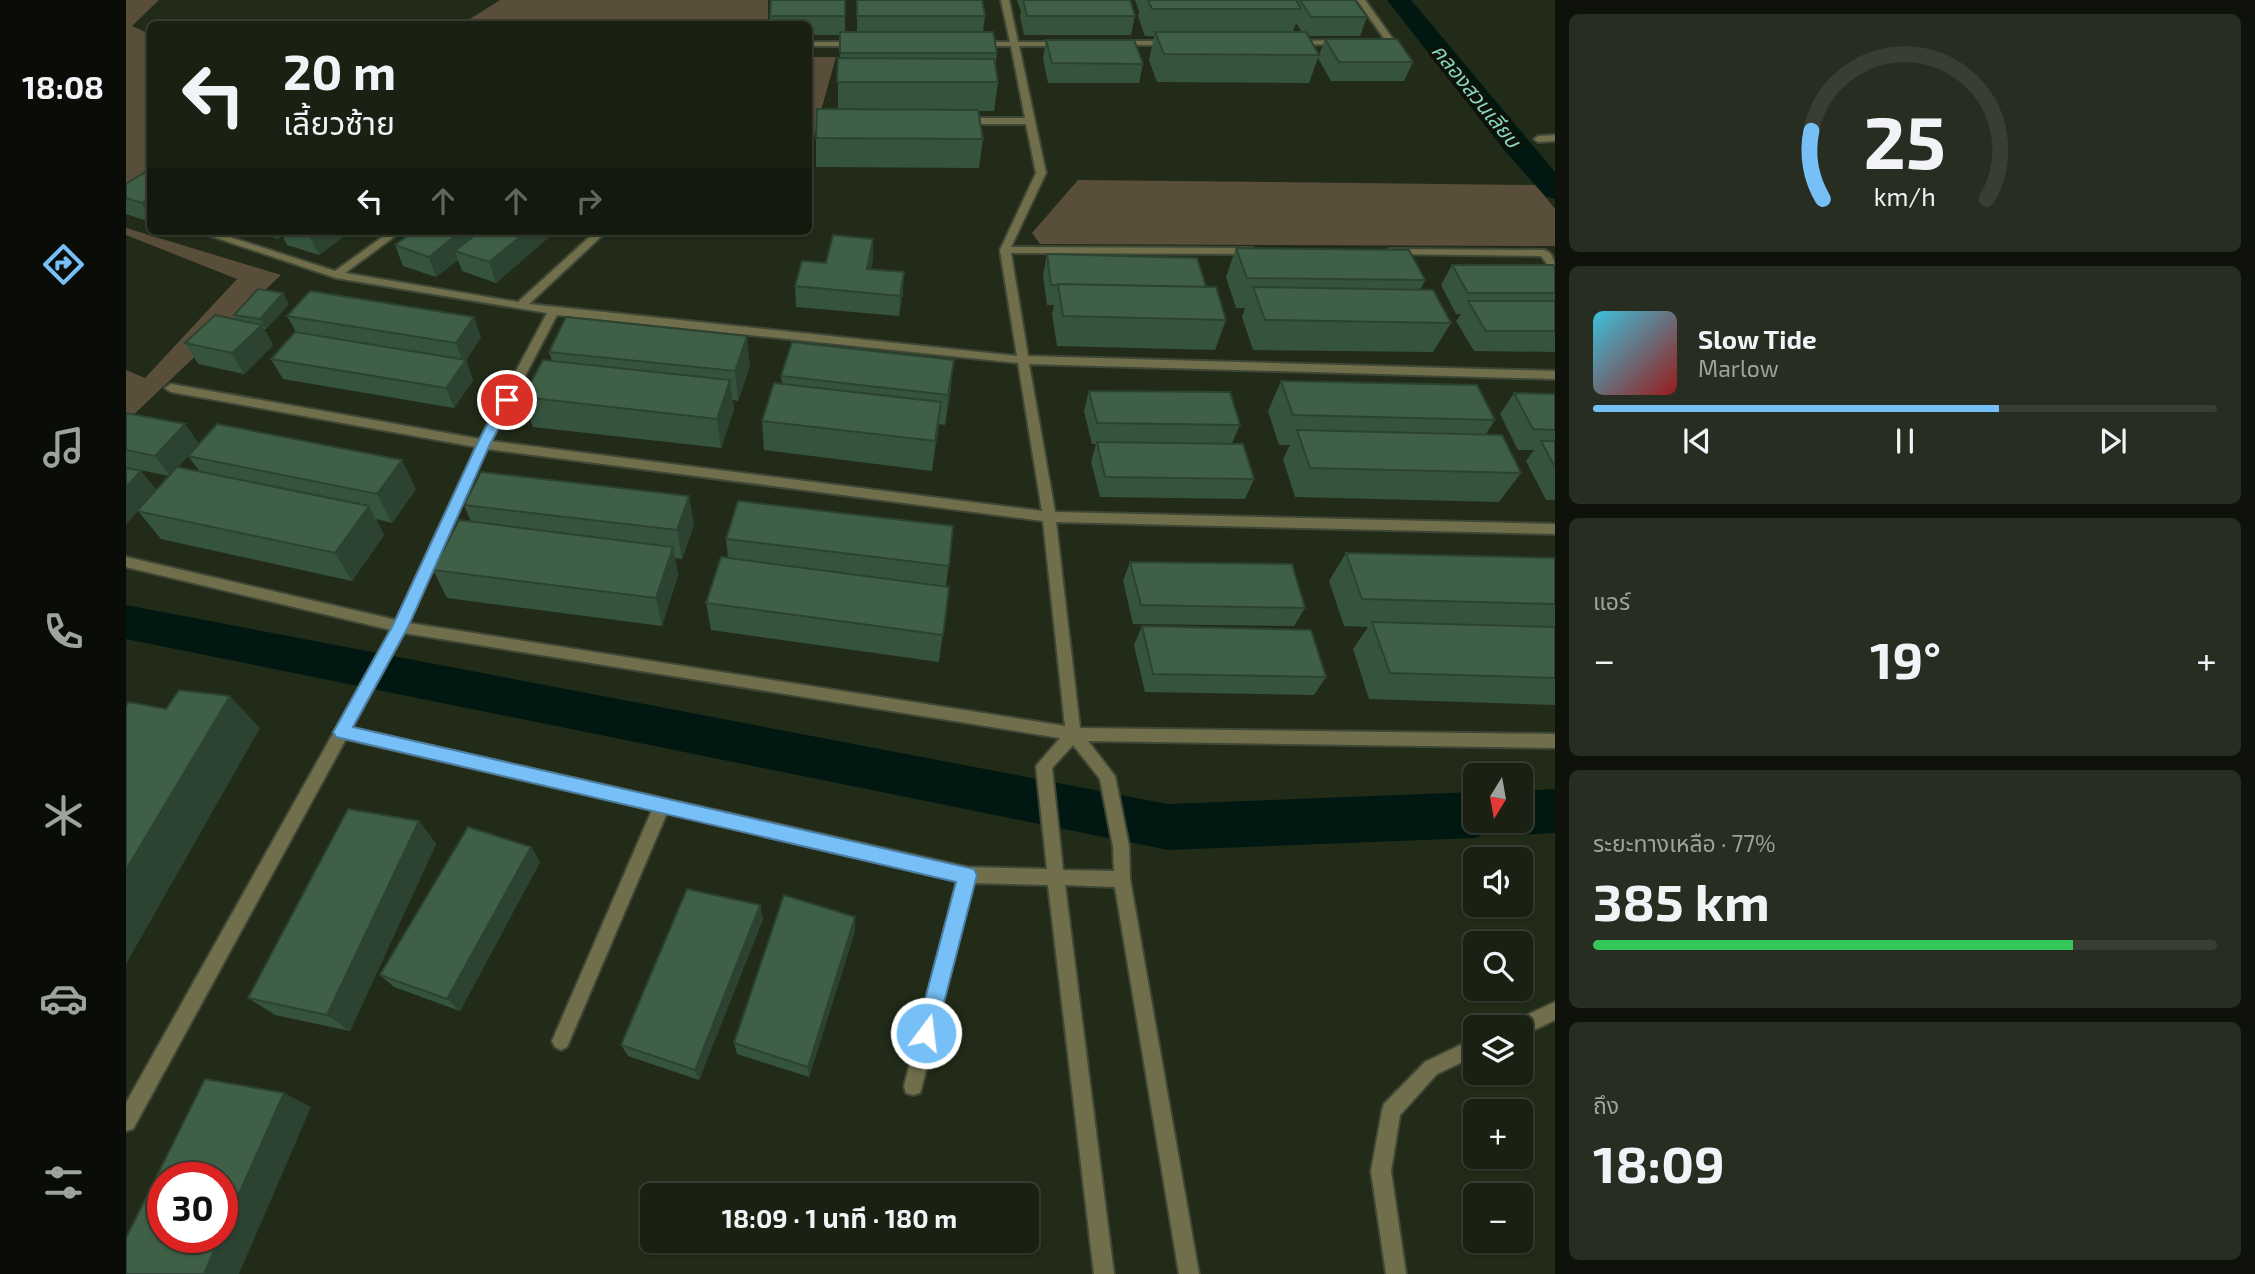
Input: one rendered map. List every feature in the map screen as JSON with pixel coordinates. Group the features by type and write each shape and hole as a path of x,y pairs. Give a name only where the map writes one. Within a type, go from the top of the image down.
{"street":[{"path":"1004,0 1041,173 1005,250 1049,517 1073,734 1107,776 1121,846 1122,878 1189,1274"},
{"path":"1361,0 1391,42 1377,42"},
{"path":"1111,43 1181,43"},
{"path":"1279,43 1349,43"},
{"path":"812,44 863,44"},
{"path":"972,44 1069,44"},
{"path":"951,121 1030,121"},
{"path":"1538,139 1555,138"},
{"path":"213,235 337,275 554,311 1024,360 1555,375"},
{"path":"337,275 392,235"},
{"path":"520,306 599,235"},
{"path":"1005,250 1268,251"},
{"path":"1378,252 1544,253 1555,267"},
{"path":"126,1122 400,627 484,444 554,311"},
{"path":"171,388 484,444 1049,517 1555,529"},
{"path":"126,562 400,627 1073,734 1555,741"},
{"path":"342,732 967,875 1122,878"},
{"path":"1073,734 1044,766 1104,1274"},
{"path":"561,1041 662,806"},
{"path":"913,1086 967,875"},
{"path":"1533,1021 1555,1011"},
{"path":"1396,1274 1381,1171 1391,1111 1431,1068 1463,1053"}],"shaded area":[{"path":"126,0 159,0 132,26 147,33 147,194 126,207"},
{"path":"500,0 768,0 768,21 467,21"},
{"path":"812,57 836,57 812,143"},
{"path":"1078,180 1536,185 1555,209 1555,246 1040,244 1032,233"},
{"path":"126,228 281,275 129,419 126,418 126,370 145,378 237,279 126,235"}],"building":[{"path":"771,0 845,0 845,16 770,16"},
{"path":"857,0 982,0 985,16 857,16"},
{"path":"1023,0 1130,0 1135,16 1027,16"},
{"path":"1148,0 1296,0 1301,9 1152,9"},
{"path":"1300,0 1355,0 1367,17 1311,17"},
{"path":"840,32 993,32 997,53 840,53"},
{"path":"1155,32 1306,32 1319,55 1164,54"},
{"path":"1325,39 1397,39 1413,62 1339,62"},
{"path":"1046,40 1134,40 1143,64 1052,63"},
{"path":"838,58 994,59 998,82 837,82"},
{"path":"817,109 978,110 983,139 816,138"},
{"path":"147,171 147,199 142,203 126,198 126,184"},
{"path":"409,235 456,235 429,257 395,245"},
{"path":"475,235 522,235 489,262 455,251"},
{"path":"833,235 873,239 867,269 904,272 900,296 795,286 802,261 826,263"},
{"path":"1236,248 1409,250 1425,280 1247,278"},
{"path":"1047,254 1197,258 1206,287 1051,285"},
{"path":"1452,265 1553,265 1555,293 1468,293"},
{"path":"1058,284 1216,287 1226,320 1063,316"},
{"path":"1253,287 1433,290 1451,323 1265,320"},
{"path":"258,289 283,293 260,319 234,315"},
{"path":"310,291 474,317 456,343 287,316"},
{"path":"1468,301 1555,301 1555,331 1486,331"},
{"path":"215,315 262,325 232,353 185,343"},
{"path":"566,317 747,336 735,371 549,352"},
{"path":"295,332 466,360 446,388 271,359"},
{"path":"792,342 954,360 948,395 781,376"},
{"path":"543,360 730,380 717,419 523,397"},
{"path":"1281,381 1477,385 1495,420 1293,415"},
{"path":"774,383 941,402 935,441 762,421"},
{"path":"1089,391 1230,392 1240,425 1097,423"},
{"path":"1514,393 1555,394 1555,430 1533,429"},
{"path":"126,413 185,424 155,456 126,450"},
{"path":"217,424 402,460 377,494 188,456"},
{"path":"1297,430 1502,435 1521,473 1310,468"},
{"path":"1541,441 1555,441 1555,467"},
{"path":"1097,442 1243,444 1254,479 1105,477"},
{"path":"177,467 369,506 335,553 137,511"},
{"path":"126,468 141,471 126,487"},
{"path":"481,472 689,496 677,530 464,505"},
{"path":"738,501 953,526 949,566 726,539"},
{"path":"459,520 673,547 656,598 433,570"},
{"path":"1346,553 1555,558 1555,604 1362,599"},
{"path":"721,557 949,587 943,635 706,603"},
{"path":"1130,562 1292,564 1305,608 1141,605"},
{"path":"1372,622 1555,627 1555,678 1390,673"},
{"path":"1142,626 1311,630 1326,677 1153,674"},
{"path":"179,690 230,696 126,870 126,706 129,702 166,709"},
{"path":"348,809 419,821 327,1015 248,998"},
{"path":"468,827 531,847 447,999 380,975"},
{"path":"687,889 760,905 695,1070 621,1045"},
{"path":"784,895 855,917 808,1067 734,1043"},
{"path":"205,1079 284,1093 238,1196 238,1162 164,1162"},
{"path":"147,1196 147,1253 213,1253 204,1274 126,1274 126,1238"}],"waterway":[{"name":"คลองสวนเลียบ","path":"1399,0 1515,145 1555,190"},
{"path":"126,622 1168,827 1463,815"},
{"path":"1533,812 1555,811"}],"route":[{"path":"507,400 400,627 342,732 967,875 926,1033"}]}
